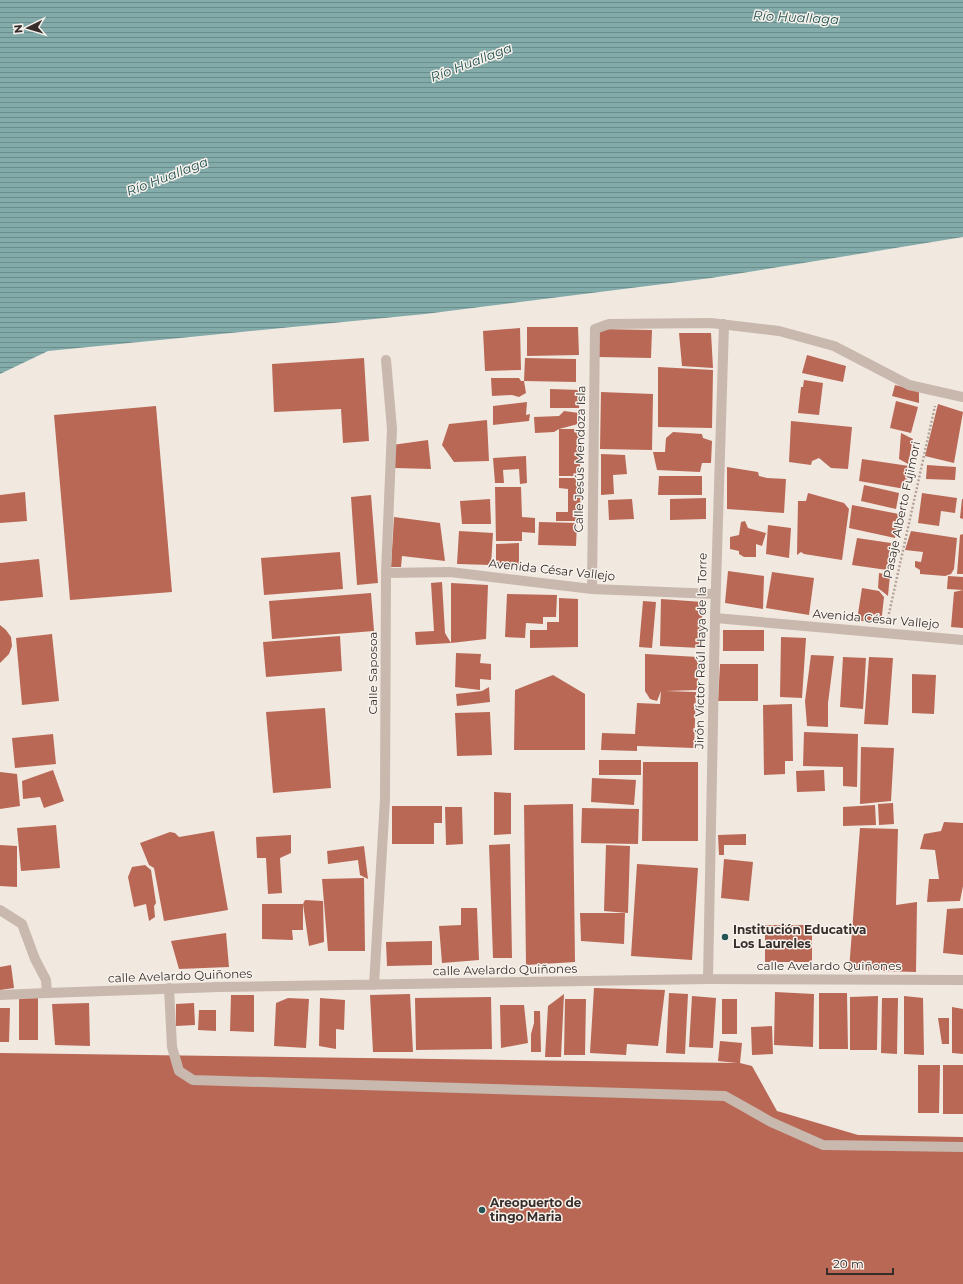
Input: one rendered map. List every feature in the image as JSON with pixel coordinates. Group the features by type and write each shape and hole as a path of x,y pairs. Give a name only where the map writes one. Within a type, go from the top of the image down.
{"street":[{"name":"Calle Jesús Mendoza Isla","path":"592,589 595,329 609,324 724,324"},
{"path":"724,324 779,331 834,346 909,385 963,397"},
{"name":"Jirón Víctor Raúl Haya de la Torre","path":"708,978 715,594 724,324"},
{"name":"Calle Saposoa","path":"374,985 384,799 386,574 392,429 386,360"},
{"name":"Avenida César Vallejo","path":"386,574 450,572 592,589 715,594"},
{"name":"Avenida César Vallejo","path":"715,618 963,640"},
{"path":"0,910 22,924 35,959 46,980 47,993"},
{"name":"calle Avelardo Quiñones","path":"0,995 169,988 708,978 963,980"},
{"path":"169,988 172,1047 179,1071 193,1080 725,1096 771,1122 822,1146 885,1145 963,1147"}],"path":[{"name":"Pasaje Alberto Fujimori","path":"884,633 938,392"}],"water":[{"name":"Río Huallaga","path":"0,0 963,0 963,237 711,278 425,314 48,351 0,374"}],"building":[{"path":"527,327 578,327 579,355 527,356"},
{"path":"520,328 521,370 485,371 483,331"},
{"path":"598,329 652,330 651,358 598,357"},
{"path":"679,333 711,333 713,368 682,366"},
{"path":"807,355 846,366 843,382 802,373"},
{"path":"364,358 369,441 343,443 341,409 274,412 272,364"},
{"path":"525,358 576,359 576,382 524,381"},
{"path":"658,367 713,370 712,428 658,427"},
{"path":"491,378 519,378 521,381 524,381 526,393 519,397 512,395 492,396"},
{"path":"804,380 823,383 819,415 798,413 801,387 803,387"},
{"path":"895,385 919,391 919,403 892,396"},
{"path":"550,389 580,390 579,408 550,408"},
{"path":"601,392 653,394 652,450 600,449"},
{"path":"896,401 918,407 911,433 890,428"},
{"path":"527,402 526,415 530,414 529,421 493,425 493,406"},
{"path":"938,404 963,412 954,463 925,456"},
{"path":"156,406 172,592 70,600 54,415"},
{"path":"564,411 579,413 578,424 559,429 554,432 535,433 534,417 559,416"},
{"path":"487,420 489,461 454,462 442,445 449,424"},
{"path":"791,421 852,427 848,469 831,468 819,458 812,461 811,465 789,462"},
{"path":"559,429 580,429 580,476 559,476"},
{"path":"673,432 702,434 703,438 712,441 711,463 702,463 700,472 657,470 653,452 665,452 666,438"},
{"path":"901,433 913,439 908,464 899,459"},
{"path":"428,440 431,469 395,468 392,445"},
{"path":"601,454 625,455 627,474 613,475 614,494 601,495"},
{"path":"526,456 527,483 520,484 519,469 503,470 504,483 495,483 493,458"},
{"path":"862,459 909,466 905,489 859,481"},
{"path":"927,465 956,467 955,480 926,479"},
{"path":"727,467 758,472 759,476 767,478 786,479 784,513 727,509"},
{"path":"659,476 702,476 702,495 658,495"},
{"path":"559,478 581,478 580,521 556,521 556,512 568,512 568,489 559,488"},
{"path":"864,485 899,493 896,509 861,501"},
{"path":"495,487 521,487 522,517 535,518 535,533 522,532 522,541 496,541"},
{"path":"25,492 27,521 0,523 0,495"},
{"path":"808,493 844,503 849,509 842,560 804,554 801,552 797,555 798,501 806,501"},
{"path":"922,493 957,498 955,513 941,511 939,526 918,523"},
{"path":"371,495 378,583 357,585 351,497"},
{"path":"706,498 706,519 670,520 670,499"},
{"path":"490,499 491,524 462,524 460,501"},
{"path":"632,499 634,519 609,520 608,500"},
{"path":"963,499 963,519 960,518"},
{"path":"852,505 899,514 895,538 849,528"},
{"path":"394,517 440,523 445,561 402,556 401,567 391,567"},
{"path":"745,521 748,528 766,533 762,546 756,544 756,557 744,557 739,554 739,551 730,549 730,537 739,535 741,522"},
{"path":"539,522 577,523 576,546 538,545"},
{"path":"768,525 791,528 789,558 766,554"},
{"path":"459,531 493,533 491,565 457,564"},
{"path":"911,531 957,538 954,569 951,574 945,576 920,574 920,570 915,567 915,561 921,562 923,552 905,550"},
{"path":"963,534 963,574 957,574 960,535"},
{"path":"857,538 891,543 887,570 852,565"},
{"path":"519,543 519,565 496,566 496,544"},
{"path":"340,552 343,589 264,595 261,558"},
{"path":"39,559 43,597 0,601 0,563"},
{"path":"728,571 764,576 763,609 725,603"},
{"path":"772,572 814,578 809,615 766,608"},
{"path":"879,573 890,575 888,596 878,588"},
{"path":"948,576 963,577 963,590 947,589"},
{"path":"442,582 445,633 451,643 416,645 415,632 434,631 431,583"},
{"path":"451,583 488,585 486,639 451,643"},
{"path":"862,588 879,591 884,597 881,624 857,620"},
{"path":"963,590 963,628 951,627 954,592"},
{"path":"371,593 374,631 272,639 269,601"},
{"path":"507,594 557,595 556,617 543,617 543,624 526,623 525,638 505,637"},
{"path":"559,598 578,599 578,647 530,648 530,630 547,630 547,622 559,622"},
{"path":"661,599 703,602 700,648 660,646"},
{"path":"643,601 656,602 652,648 639,647"},
{"path":"0,625 11,637 12,646 9,654 0,663"},
{"path":"723,630 764,630 764,651 723,651"},
{"path":"52,634 59,701 22,705 16,638"},
{"path":"340,636 342,671 266,677 263,642"},
{"path":"781,637 806,638 802,698 780,697"},
{"path":"456,653 481,654 480,663 491,664 491,680 480,679 480,690 455,687"},
{"path":"645,654 698,657 698,690 665,691 696,692 694,748 637,746 637,751 601,750 602,733 635,734 637,703 660,704 661,691 657,701 650,699 645,691"},
{"path":"811,655 834,656 828,703 828,727 807,726 805,701"},
{"path":"843,657 866,658 863,709 840,707"},
{"path":"869,657 893,658 888,725 864,724"},
{"path":"720,664 758,664 758,701 718,701"},
{"path":"912,674 936,675 934,714 912,713"},
{"path":"553,675 585,694 585,750 514,750 515,690"},
{"path":"489,687 490,702 457,706 456,694 482,691"},
{"path":"792,704 793,761 785,761 785,774 764,775 763,705"},
{"path":"325,708 331,788 273,793 266,712"},
{"path":"490,712 492,755 457,756 455,713"},
{"path":"804,732 858,734 857,787 843,786 843,767 803,766"},
{"path":"53,734 56,764 15,768 12,738"},
{"path":"861,747 894,748 891,801 860,804"},
{"path":"599,760 641,760 641,775 599,775"},
{"path":"643,762 698,762 698,841 642,841"},
{"path":"53,770 64,801 44,808 40,797 23,799 22,781"},
{"path":"824,770 825,791 797,792 796,771"},
{"path":"0,772 17,774 20,806 0,809"},
{"path":"592,778 636,780 634,805 591,802"},
{"path":"494,792 511,793 511,834 494,835"},
{"path":"893,803 894,824 879,825 878,804"},
{"path":"573,804 575,962 526,965 524,805"},
{"path":"875,805 876,825 843,826 843,807"},
{"path":"392,806 442,806 442,823 434,823 434,844 392,844"},
{"path":"445,807 462,807 463,844 446,845"},
{"path":"582,808 639,809 638,844 581,843"},
{"path":"944,822 963,823 963,886 960,901 927,902 929,879 939,879 935,850 920,849 924,834 941,831"},
{"path":"56,825 60,868 21,871 17,828"},
{"path":"860,828 898,829 896,905 917,902 916,972 849,970"},
{"path":"214,831 228,910 164,921 154,868 149,865 140,843 170,832 175,833 179,837"},
{"path":"746,834 746,845 724,845 724,855 719,855 718,835"},
{"path":"291,835 291,853 280,858 282,893 268,894 266,858 257,858 256,837"},
{"path":"510,844 512,958 493,958 489,845"},
{"path":"0,845 17,846 17,887 0,886"},
{"path":"606,845 630,846 628,913 604,911"},
{"path":"364,846 368,879 360,875 358,860 328,864 327,851"},
{"path":"724,859 753,862 749,901 721,898"},
{"path":"637,864 698,868 692,960 631,956"},
{"path":"145,865 151,870 156,903 154,906 155,917 149,921 146,904 134,907 128,877 132,867"},
{"path":"364,878 365,951 328,951 322,879"},
{"path":"305,900 323,901 324,942 309,946 303,904"},
{"path":"262,904 303,904 303,930 292,930 293,940 262,939"},
{"path":"461,908 477,908 479,960 442,963 439,926 461,925"},
{"path":"963,908 963,955 943,953 947,909"},
{"path":"580,913 625,913 624,944 581,941"},
{"path":"765,925 812,925 812,962 765,962"},
{"path":"226,933 229,967 179,969 171,941"},
{"path":"432,941 432,965 387,966 386,942"},
{"path":"11,965 14,988 0,990 0,967"},
{"path":"594,988 665,990 658,1046 627,1044 626,1055 590,1053"},
{"path":"775,992 814,994 813,1047 774,1045"},
{"path":"669,993 688,994 685,1054 666,1053"},
{"path":"819,993 847,993 848,1049 819,1049"},
{"path":"410,994 413,1052 373,1052 370,995"},
{"path":"564,994 561,1057 545,1057 548,1006"},
{"path":"231,995 254,995 254,1032 230,1031"},
{"path":"692,996 716,998 713,1048 689,1047"},
{"path":"878,996 877,1050 850,1050 850,997"},
{"path":"904,996 923,998 924,1055 904,1054"},
{"path":"491,997 492,1049 416,1050 415,998"},
{"path":"19,998 38,998 38,1040 19,1040"},
{"path":"288,998 309,999 306,1048 274,1046 276,1003"},
{"path":"320,998 345,1000 344,1030 336,1029 336,1049 319,1046"},
{"path":"882,998 898,998 897,1054 881,1053"},
{"path":"565,999 586,999 585,1055 564,1055"},
{"path":"722,999 737,999 737,1034 722,1034"},
{"path":"89,1003 90,1046 55,1045 52,1004"},
{"path":"194,1003 195,1025 176,1026 176,1004"},
{"path":"500,1005 524,1005 528,1043 501,1048"},
{"path":"952,1007 963,1009 963,1054 952,1053"},
{"path":"0,1008 10,1008 9,1042 0,1042"},
{"path":"199,1010 216,1010 216,1031 198,1030"},
{"path":"534,1011 540,1011 541,1052 531,1052 531,1034 534,1023"},
{"path":"938,1018 949,1018 949,1044 942,1044"},
{"path":"772,1026 773,1054 752,1055 751,1027"},
{"name":"Areopuerto de tingo Maria","path":"720,1041 742,1043 740,1063 752,1066 777,1111 858,1135 963,1137 963,1284 0,1284 0,1053 737,1063 718,1061"},
{"path":"918,1065 940,1065 939,1113 918,1113"},
{"path":"943,1065 963,1065 963,1114 943,1114"}],"place":[{"name":"Institución Educativa Los Laureles","path":"725,937"},
{"name":"Areopuerto de tingo Maria","path":"482,1210"}]}
